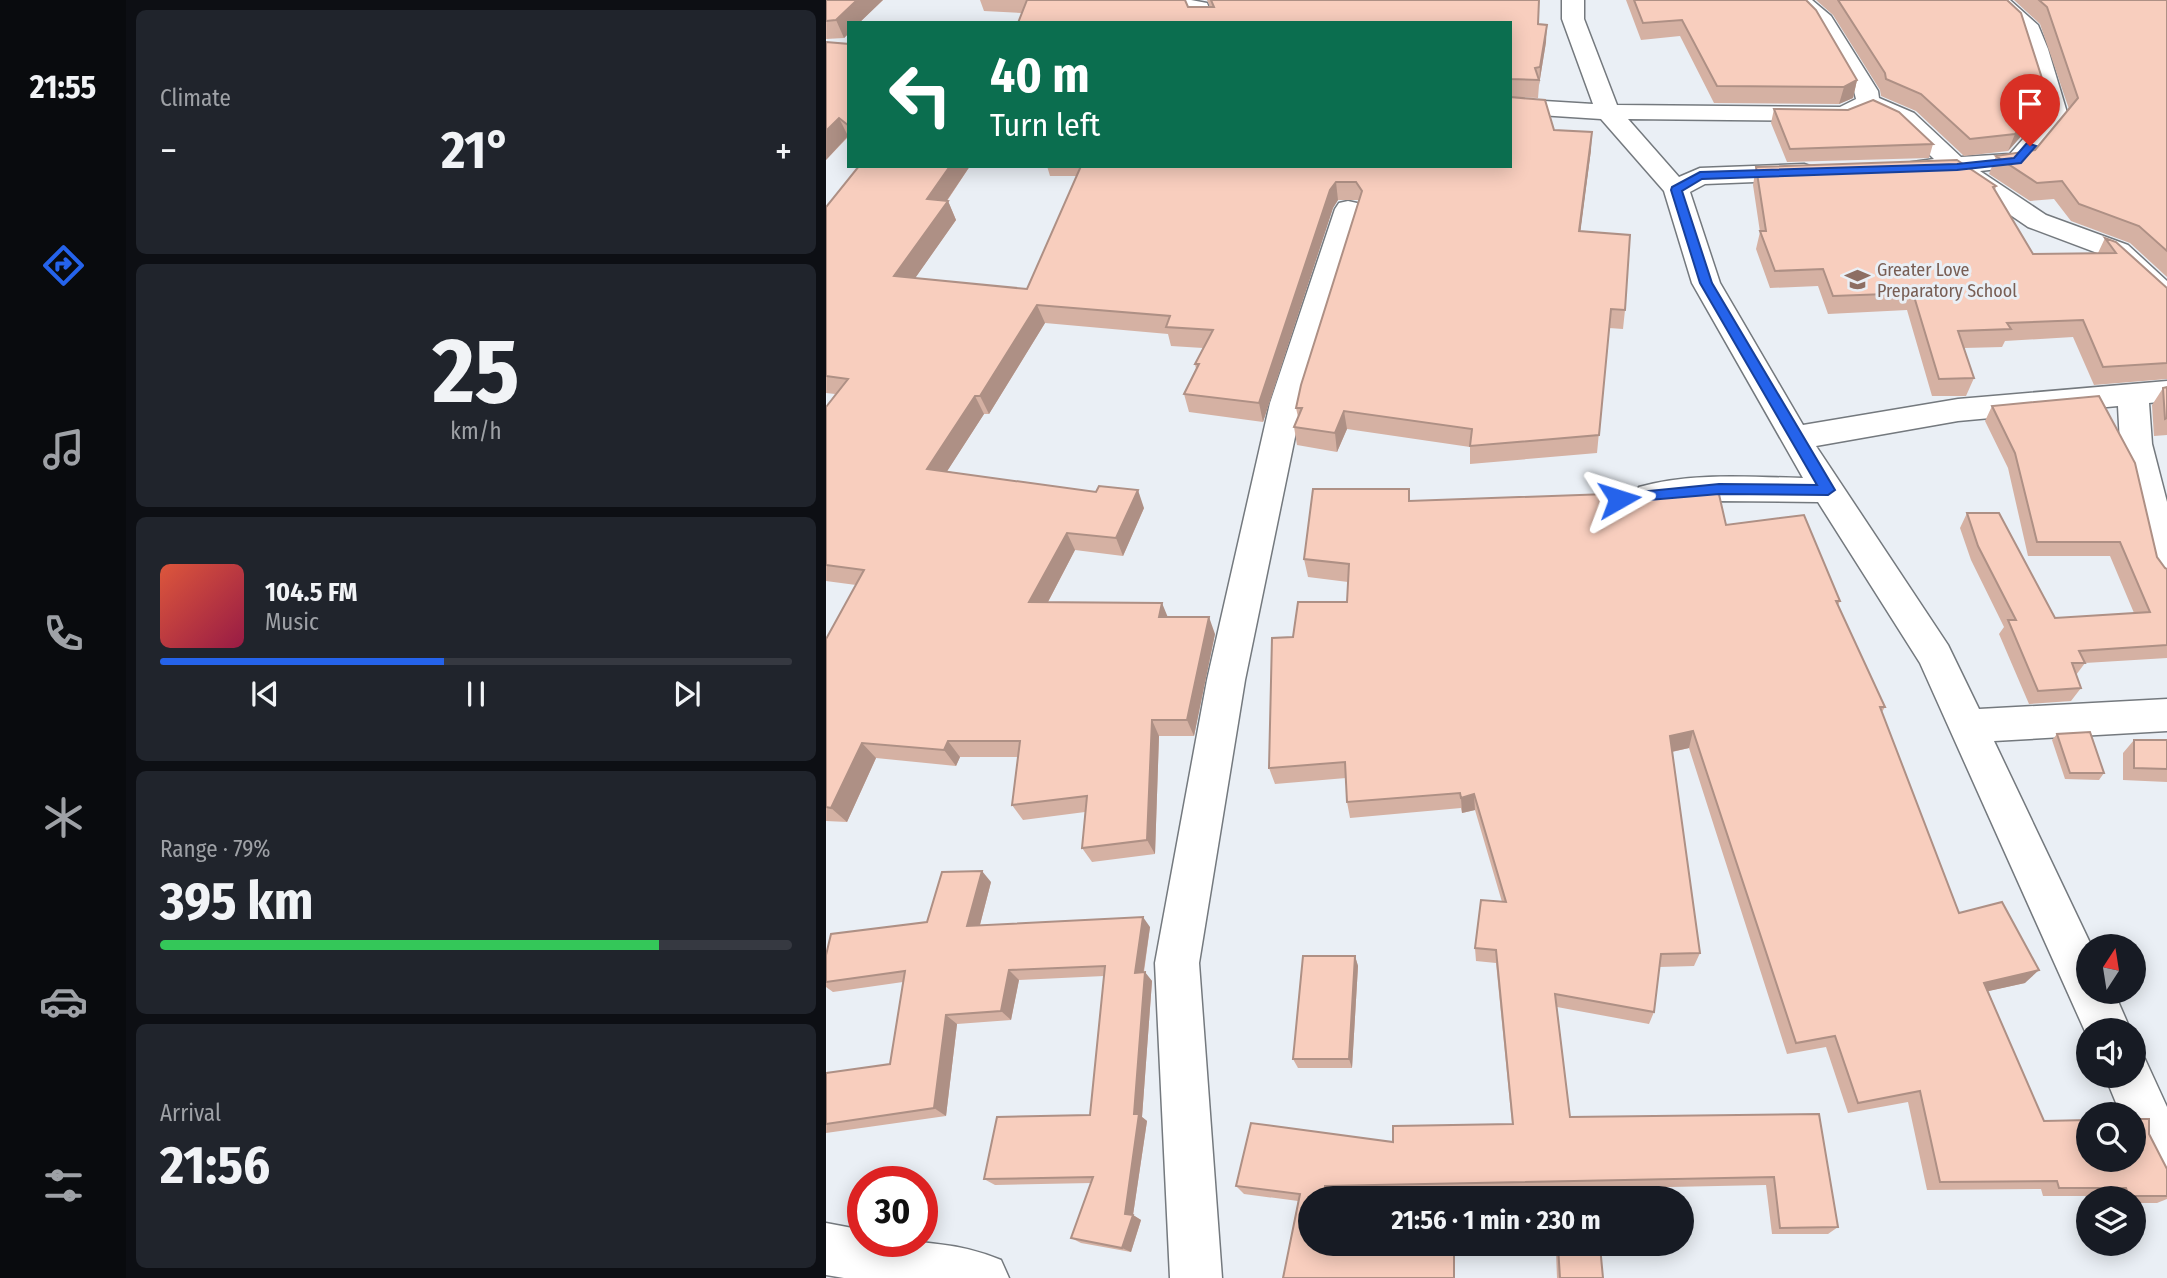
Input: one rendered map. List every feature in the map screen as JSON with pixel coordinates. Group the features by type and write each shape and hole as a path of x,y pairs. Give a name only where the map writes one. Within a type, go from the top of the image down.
{"street":[{"path":"1158,0 1199,8 1203,21"},
{"path":"1573,0 1573,19 1608,112 1676,190 1706,283 1795,438 1935,656 2076,961"},
{"path":"1799,0 1823,21 1867,91 1868,102"},
{"path":"1892,169 1957,167 2017,161 2056,116 2038,49 2027,26 1997,0"},
{"path":"1512,106 1608,112 1844,114 1868,102 1905,118 1957,167 2037,221 2118,250 2167,297"},
{"path":"1676,190 1700,176 1827,171"},
{"path":"1196,1278 1177,963 1226,680 1286,403 1348,209"},
{"path":"1795,438 1958,410 2167,391"},
{"path":"2133,394 2136,444 2167,570"},
{"path":"1619,499 1719,489 1828,490"},
{"path":"1969,726 2167,715"},
{"path":"2134,1088 2167,1161"},
{"path":"826,1249 983,1278"}],"building":[{"path":"826,0 857,0 836,20 826,21"},
{"path":"1027,0 1185,0 1188,7 1214,7 1211,0 1539,0 1538,24 1547,25 1540,67 1535,68 1539,80 1512,79 1512,21 1019,21"},
{"path":"1634,0 1806,0 1816,10 1857,80 1844,87 1717,86 1682,20 1643,23"},
{"path":"1838,0 2007,0 2021,13 2048,97 2015,134 1970,139 1921,94 1886,79 1885,73"},
{"path":"2039,0 2167,0 2167,251 2139,226 2079,204 2062,181 2037,183 1996,156 2035,150 2078,98 2047,7"},
{"path":"826,42 847,44 847,124 839,118 826,131"},
{"path":"1512,97 1545,100 1554,130 1592,132 1579,231 1630,235 1625,310 1611,309 1599,435 1470,446 1472,429 1344,411 1335,433 1294,427 1302,408 1296,408 1301,385 1362,191 1356,182 1336,182 1330,190 1259,403 1184,394 1199,364 1195,364 1213,330 1166,327 1170,316 1037,305 980,396 975,396 927,469 1096,492 1099,486 1138,490 1116,538 1067,533 1029,602 1162,603 1159,617 1209,617 1187,720 1152,720 1147,840 1082,848 1087,796 1012,805 1020,741 948,741 944,750 862,743 831,808 826,807 826,639 864,570 826,565 826,407 848,379 826,376 826,207 857,168 949,168 927,199 948,201 894,276 1027,289 1080,168 1512,168"},
{"path":"1873,100 1899,112 1933,144 1790,149 1774,109 1848,110"},
{"path":"1957,160 1996,186 1993,187 2033,254 2116,253 2105,238 2116,242 2167,288 2167,363 2103,367 2083,320 2007,323 2011,329 1958,331 1974,378 1939,379 1913,293 1833,296 1823,269 1775,271 1760,231 1766,231 1756,167"},
{"path":"2167,387 2167,418 2165,419 2163,388"},
{"path":"2099,396 2135,463 2157,557 2167,569 2167,645 2079,651 2085,663 2072,663 2081,688 2038,691 2008,620 2016,620 1978,546 1967,513 1999,513 2055,618 2150,612 2120,542 2037,542 2015,453 1992,406"},
{"path":"1313,489 1409,489 1409,501 1718,490 1726,525 1804,515 1840,601 1836,601 1885,707 1880,707 1959,913 2002,902 2039,970 1984,983 2044,1121 2076,1120 2076,1172 2146,1172 2146,1119 2149,1119 2149,1134 2167,1169 2167,1196 2146,1196 2146,1186 2059,1188 2057,1181 1940,1182 1920,1091 1858,1103 1835,1036 1796,1043 1693,731 1670,736 1700,953 1661,954 1654,1012 1555,994 1570,1117 1819,1114 1838,1227 1780,1228 1774,1177 1298,1186 1298,1194 1236,1186 1251,1123 1393,1142 1393,1126 1513,1124 1496,950 1475,948 1481,900 1506,902 1474,794 1461,798 1460,793 1347,802 1345,762 1269,768 1272,638 1293,637 1298,602 1347,602 1349,564 1304,559"},
{"path":"2090,732 2104,773 2070,773 2057,734"},
{"path":"2134,740 2167,740 2167,769 2134,768"},
{"path":"982,871 967,926 1143,917 1135,973 1145,972 1134,1114 1139,1114 1125,1214 1133,1215 1122,1248 1071,1238 1093,1177 984,1179 997,1117 1090,1115 1105,966 1009,970 1001,1011 946,1015 934,1108 826,1124 826,1073 890,1064 905,971 826,982 826,955 831,934 927,922 942,872"},
{"path":"1303,956 1355,956 1349,1059 1293,1059"},
{"path":"1298,1204 1298,1256 1454,1256 1454,1278 1283,1278"},
{"path":"1559,1256 1601,1256 1603,1278 1560,1278"}],"place":[{"name":"Greater Love Preparatory School","path":"1857,280"}],"route":[{"path":"1619,499 1719,489 1828,490 1801,449 1706,283 1676,190 1700,176 1957,167 2017,161 2030,146"}]}
